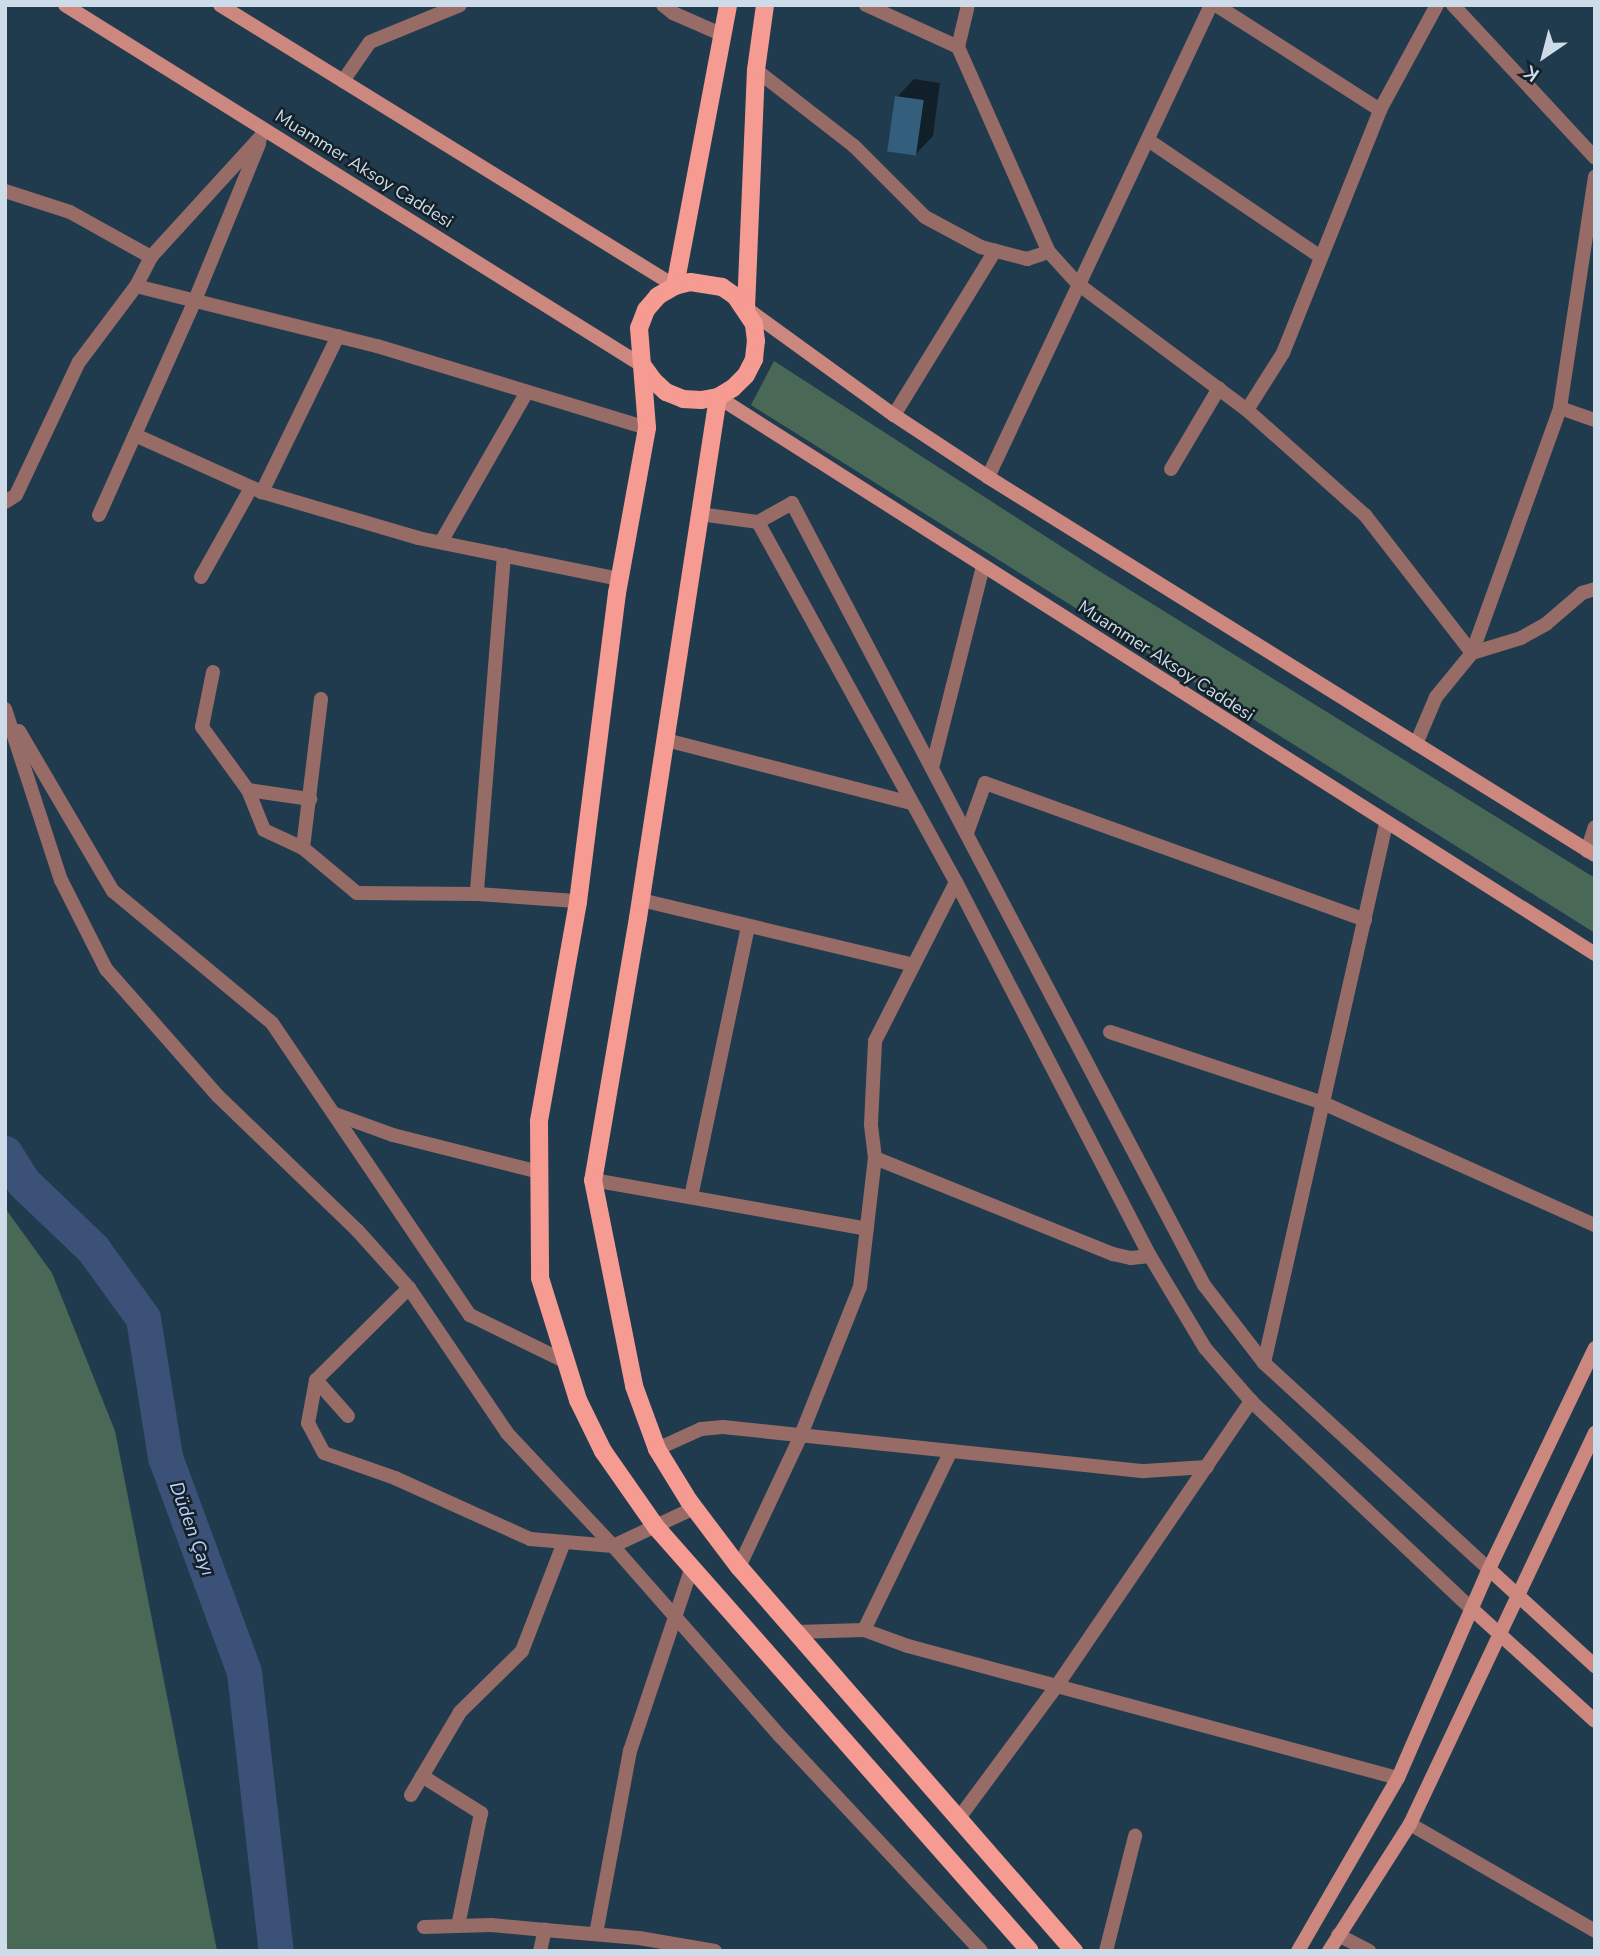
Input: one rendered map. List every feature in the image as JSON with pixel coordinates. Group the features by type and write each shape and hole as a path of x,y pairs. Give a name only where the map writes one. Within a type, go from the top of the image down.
{"main road":[{"name":"Muammer Aksoy Caddesi","path":"65,5 264,132 643,366"},
{"path":"220,5 675,286"},
{"path":"675,286 728,5"},
{"path":"643,366 666,392 683,399 701,400 718,397 740,382 754,359 754,324 746,307 756,71 765,5"},
{"path":"1030,1951 656,1527 603,1451 578,1400 540,1278 539,1122 576,901 620,579 647,428 643,366 638,347 639,328 646,310 658,296 675,286 706,282 722,287 894,415 988,477 1591,853"},
{"name":"Muammer Aksoy Caddesi","path":"718,397 1595,954"},
{"path":"718,397 641,900 593,1180 634,1386 657,1449 694,1508 739,1567 1074,1951"},
{"path":"1298,1951 1398,1778 1489,1569 1595,1348"},
{"path":"1328,1951 1410,1824 1498,1632 1595,1432"},
{"path":"1489,1569 1595,1666"},
{"path":"1472,1609 1595,1721"}],"street":[{"path":"343,81 370,42 460,5"},
{"path":"663,5 673,13 723,35"},
{"path":"866,5 958,47"},
{"path":"968,5 958,47 1049,251 1078,284 1247,410 1365,515 1472,653"},
{"path":"988,477 1078,284 1214,5 1380,110"},
{"path":"1247,410 1283,353 1380,110 1437,5"},
{"path":"1453,5 1595,158"},
{"path":"756,71 854,146 925,217 981,247 995,251 1027,259 1049,251"},
{"path":"5,502 16,495 79,362 136,286 151,257 264,132"},
{"path":"99,515 195,300 264,132"},
{"path":"1148,140 1321,257"},
{"path":"1416,744 1436,697 1472,653 1560,408 1595,177"},
{"path":"5,191 70,212 151,257"},
{"path":"894,415 995,251"},
{"path":"136,286 338,336 647,428"},
{"path":"201,577 256,490 338,336"},
{"path":"1171,469 1219,388"},
{"path":"441,542 527,392"},
{"path":"1560,408 1595,420"},
{"path":"135,435 256,490 441,542 620,579"},
{"path":"701,514 758,522 792,503 1203,1285 1264,1363 1489,1569"},
{"path":"758,522 956,882 1150,1256 1205,1348 1251,1401 1472,1609"},
{"path":"477,894 504,555"},
{"path":"932,768 983,567"},
{"path":"1472,653 1521,638 1546,624 1582,593 1595,589"},
{"path":"213,672 202,727 247,790 264,830 303,848 357,893 477,894 576,901"},
{"path":"303,848 321,699"},
{"path":"5,709 113,891 272,1023 470,1315 566,1363"},
{"path":"5,709 61,880 106,969 218,1096 357,1230 409,1288 507,1433 676,1616 780,1737 981,1951"},
{"path":"666,740 911,803"},
{"path":"967,833 985,783 1365,920"},
{"path":"247,790 310,799"},
{"path":"1264,1363 1387,824"},
{"path":"1591,853 1595,827"},
{"path":"739,1567 801,1435 860,1287 875,1158 871,1124 874,1041 956,882"},
{"path":"641,900 913,965"},
{"path":"691,1197 748,926"},
{"path":"1110,1032 1323,1103 1595,1225"},
{"path":"335,1114 393,1135 539,1172"},
{"path":"875,1158 1113,1254 1131,1258 1150,1256"},
{"path":"593,1180 867,1228"},
{"path":"409,1288 316,1380 308,1423 324,1453 395,1478 530,1539 613,1546 694,1508"},
{"path":"316,1380 348,1416"},
{"path":"960,1818 1058,1684 1251,1401"},
{"path":"657,1449 701,1429 723,1427 1144,1471 1207,1468"},
{"path":"864,1630 951,1451"},
{"path":"411,1795 460,1712 522,1651 564,1542"},
{"path":"596,1934 630,1751 692,1567"},
{"path":"796,1632 864,1630 908,1646 1058,1684 1398,1778"},
{"path":"422,1776 481,1813 458,1926"},
{"path":"1410,1824 1595,1931"},
{"path":"1106,1951 1135,1836"},
{"path":"424,1927 458,1926 596,1934 715,1951"},
{"path":"540,1951 545,1930"},
{"path":"1338,1935 1369,1951"}],"green space":[{"path":"774,361 1096,569 1595,878 1595,933 751,405"},
{"path":"5,1208 52,1273 115,1431 217,1951 5,1951"}],"building":[{"path":"895,96 924,100 916,155 887,151"}],"waterway":[{"name":"Düden Çayı","path":"5,1153 23,1182 93,1249 143,1318 165,1457 244,1672 276,1951"}]}
